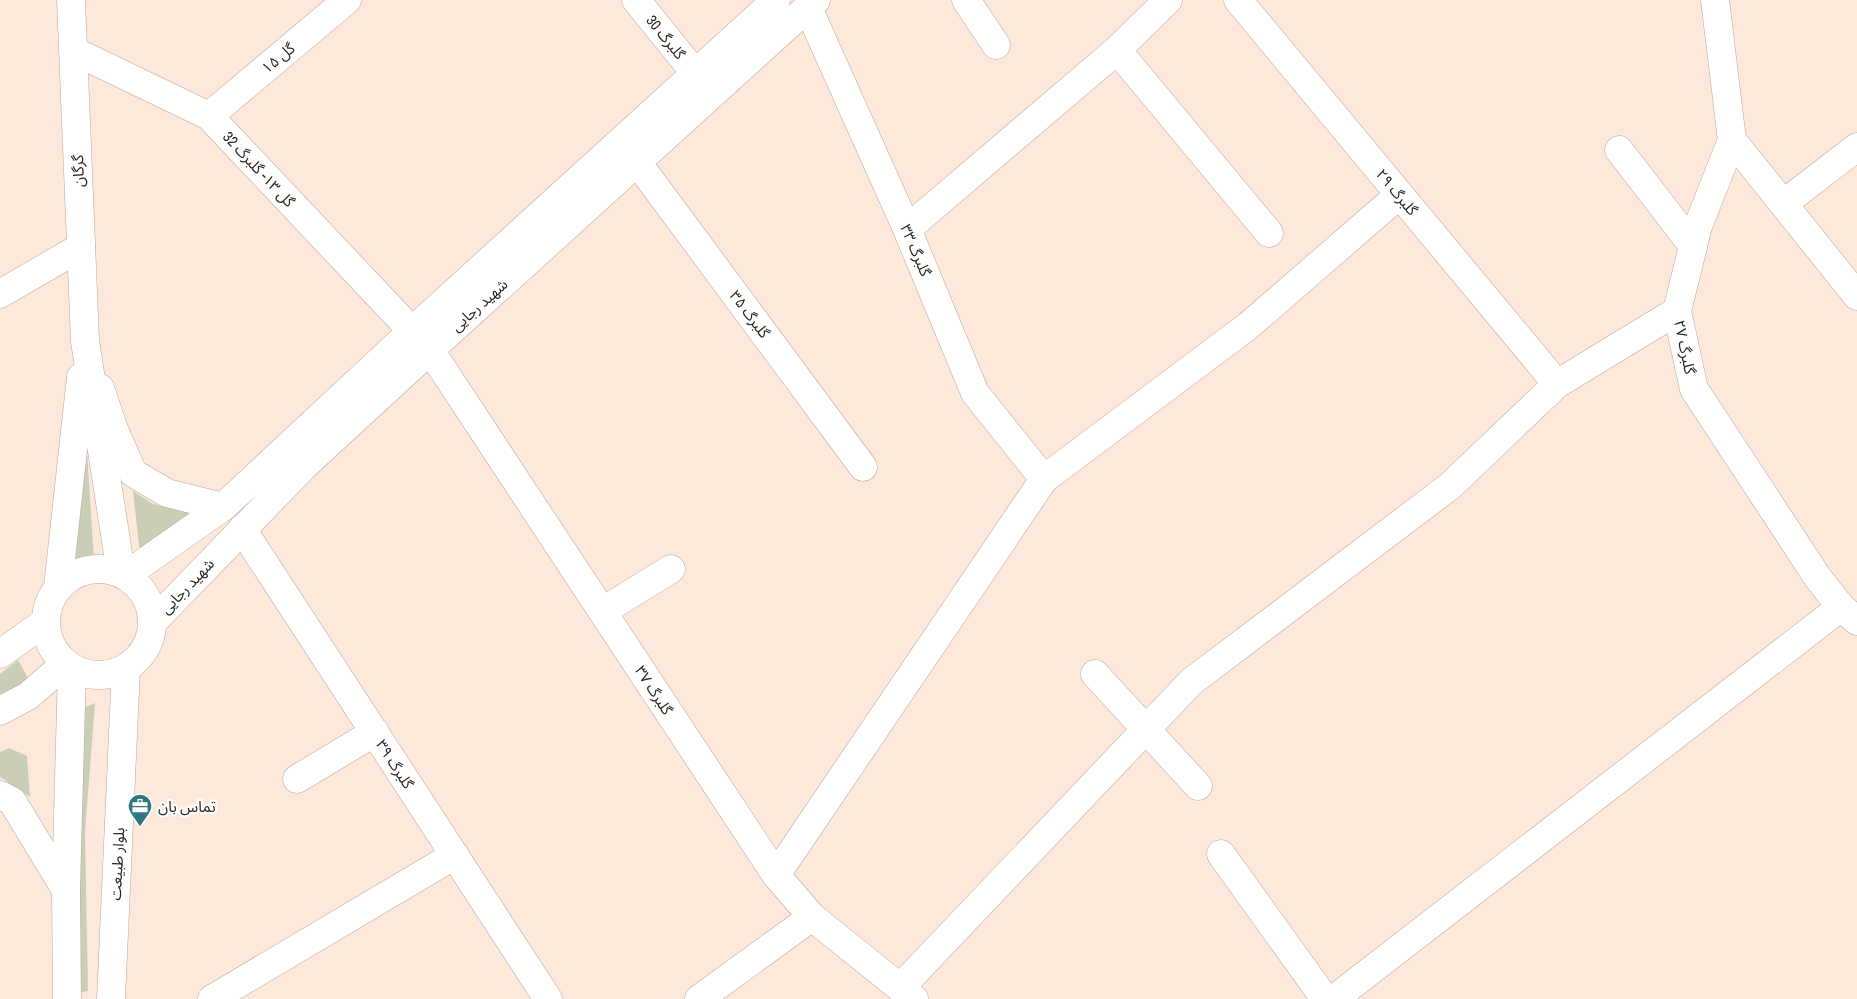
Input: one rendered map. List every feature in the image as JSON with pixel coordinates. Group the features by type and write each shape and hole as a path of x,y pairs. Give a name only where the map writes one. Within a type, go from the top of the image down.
{"street":[{"name":"گرگان","path":"72,0 85,341"},
{"name":"گل ۱۵","path":"209,116 347,0"},
{"name":"گلبرگ 30","path":"636,0 695,74"},
{"path":"966,0 996,44"},
{"path":"908,229 1117,50 1168,0"},
{"name":"گلبرگ ۲۹","path":"1238,0 1557,384"},
{"name":"گلبرگ ۲۷","path":"1715,0 1732,140 1698,226 1677,311 1694,388 1818,578 1849,614"},
{"name":"شهید رجایی","path":"153,622 304,466 421,340 766,4"},
{"name":"شهید رجایی","path":"123,574 223,507 421,340 637,162 812,4"},
{"name":"گلبرگ ۳۳","path":"812,4 908,229 975,393 1044,479"},
{"path":"1117,50 1269,233"},
{"name":"گل ۱۳- گلبرگ 32","path":"74,51 209,116 421,340"},
{"path":"1732,140 1857,296"},
{"path":"1783,204 1857,147"},
{"path":"1620,150 1693,246"},
{"name":"گلبرگ ۳۵","path":"637,162 863,467"},
{"path":"776,875 1044,479 1248,326 1399,195"},
{"path":"0,294 81,247"},
{"path":"907,994 1147,728 1191,682 1450,486 1557,384 1677,311"},
{"name":"گلبرگ ۳۷","path":"421,340 603,611 776,875 812,917 907,994"},
{"path":"85,341 113,427 133,474 167,493 223,507"},
{"path":"85,341 123,574"},
{"path":"58,587 85,341"},
{"name":"گلبرگ ۳۹","path":"242,529 548,999"},
{"path":"89,568 108,568 123,574 140,587 150,603 153,622 150,640 140,657 126,668 109,675 90,675 69,666 58,656 48,640 45,622 48,603 58,587 72,575 89,568"},
{"path":"603,611 671,569"},
{"path":"1334,999 1849,614"},
{"path":"0,654 45,622"},
{"path":"0,711 28,696 69,666"},
{"path":"67,999 66,890 69,666"},
{"name":"بلوار طبیعت","path":"111,999 126,668"},
{"path":"1095,674 1147,728 1198,786"},
{"path":"297,779 375,732"},
{"path":"0,795 12,801 66,890"},
{"path":"1221,854 1325,999"},
{"path":"212,999 455,855"},
{"path":"699,999 812,917"}],"green space":[{"path":"85,421 94,560 75,565"},
{"path":"133,491 153,504 182,511 207,508 140,554"},
{"path":"18,660 31,683 0,696 0,674"},
{"path":"95,703 85,832 88,991 78,993 69,714"},
{"path":"9,748 27,756 30,797 0,777 0,752"}],"place":[{"name":"تماس بان","path":"140,827"}]}
